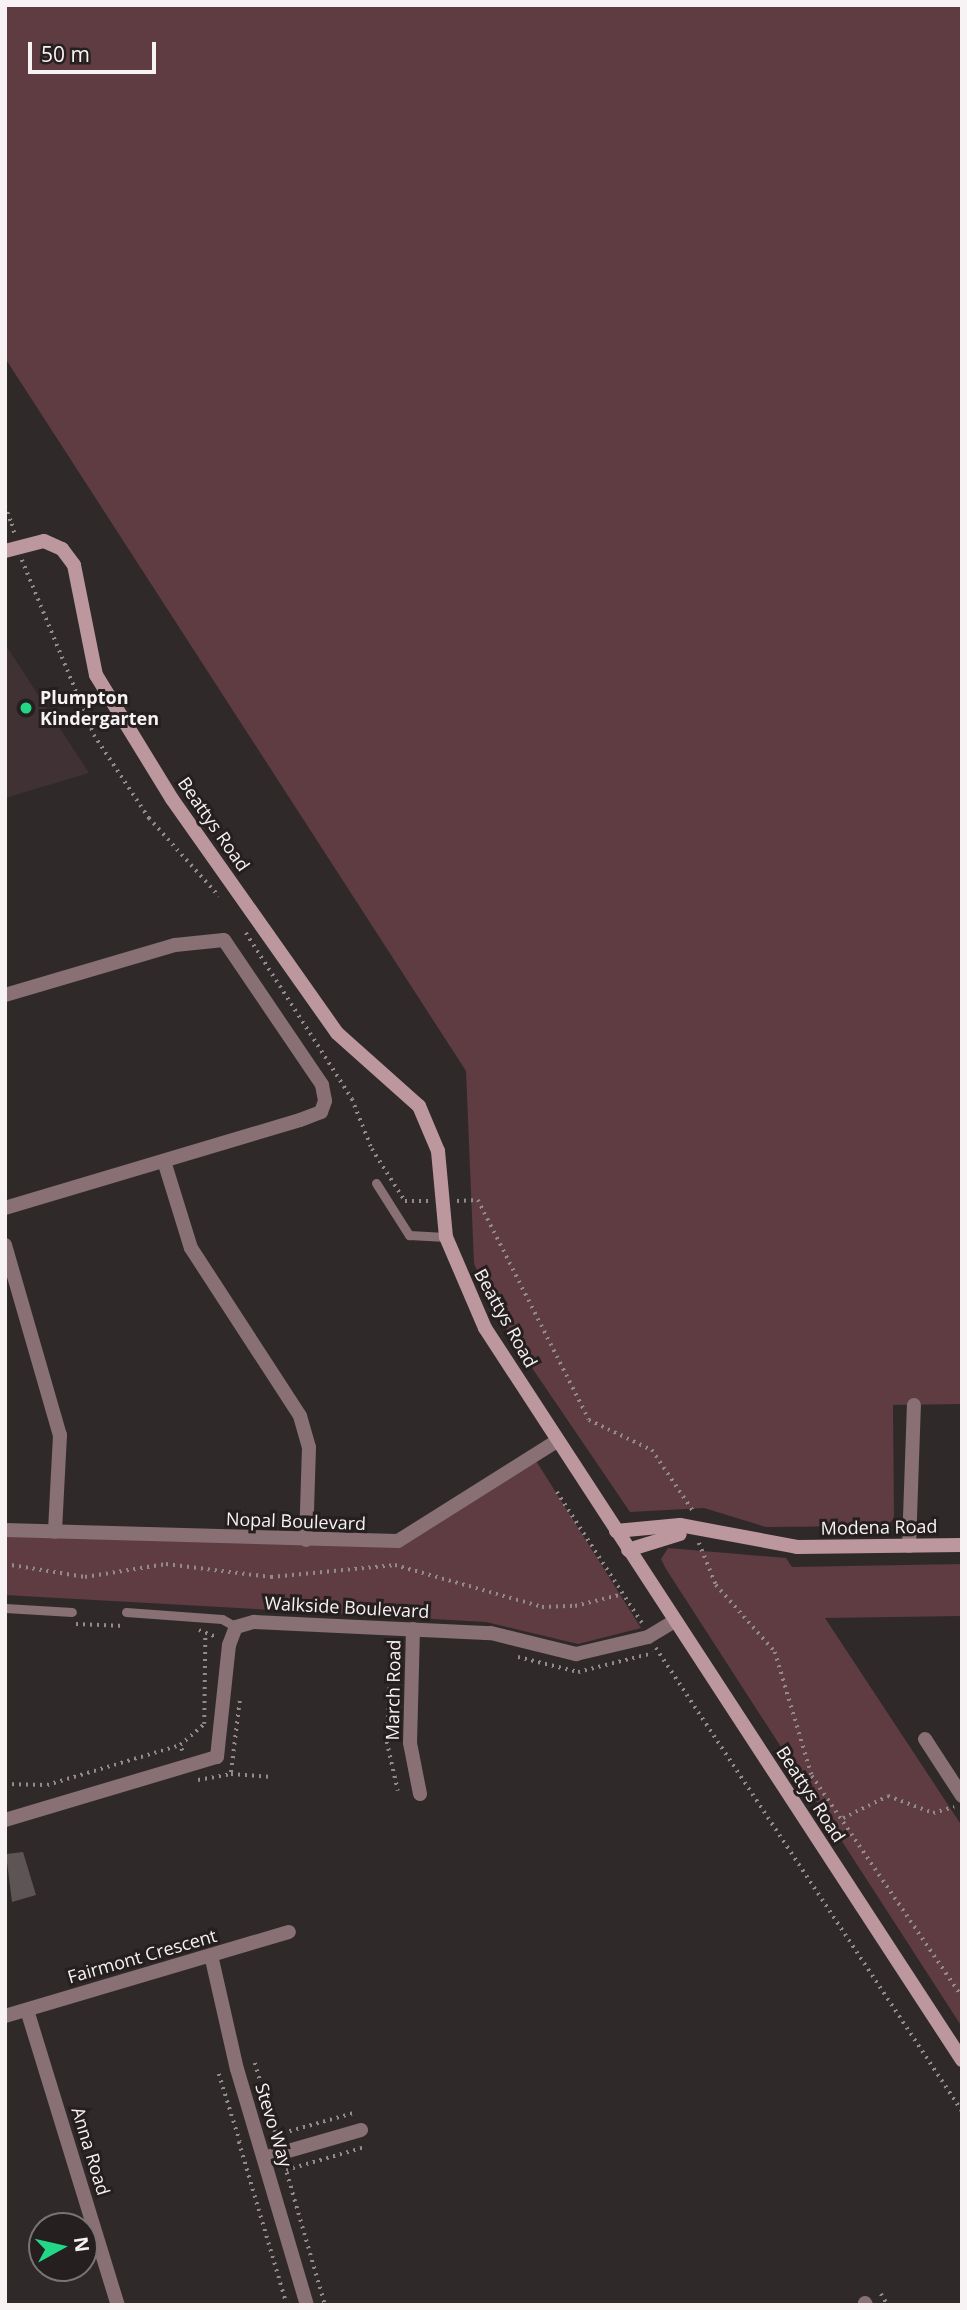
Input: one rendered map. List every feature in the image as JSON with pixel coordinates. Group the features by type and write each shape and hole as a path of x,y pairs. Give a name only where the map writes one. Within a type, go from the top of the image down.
{"street":[{"name":"Beattys Road","path":"12,549 44,541 62,549 74,565 96,675 172,799 337,1033 419,1106 438,1151 446,1237 485,1328 962,2060"},
{"path":"5,995 204,938 236,950 322,1085 325,1101 321,1112 300,1120 5,1209"},
{"path":"164,1161 191,1248 300,1416 309,1447 306,1539"},
{"path":"5,1245 60,1435 55,1532"},
{"path":"914,1405 915,1546"},
{"name":"Nopal Boulevard","path":"5,1530 398,1541 557,1441"},
{"name":"Modena Road","path":"616,1531 697,1531 797,1547 962,1545"},
{"name":"Modena Road","path":"628,1550 662,1535 697,1531"},
{"name":"Walkside Boulevard","path":"234,1632 254,1622 491,1633 576,1654 648,1637 675,1621"},
{"name":"March Road","path":"413,1629 410,1743 421,1794"},
{"path":"5,1820 217,1757 234,1632"},
{"path":"925,1739 962,1796"},
{"name":"Fairmont Crescent","path":"5,2016 289,1933"},
{"name":"Stevo Way","path":"211,1955 264,2158 307,2305"},
{"name":"Anna Road","path":"27,2010 118,2305"},
{"path":"264,2158 361,2130"}],"lane":[{"path":"376,1182 409,1236 446,1237"},
{"path":"5,1608 72,1612"},
{"path":"126,1612 222,1619 234,1632"}],"path":[{"path":"5,506 12,524 12,549 94,735 149,818 224,902"},
{"path":"5,525 12,524"},
{"path":"238,920 352,1099 372,1149 405,1201 478,1200 589,1420 652,1450 687,1496 716,1585 775,1652 803,1756 962,1997"},
{"path":"557,1492 648,1637 962,2111"},
{"path":"5,1564 85,1577 166,1564 249,1577 395,1565 528,1605 575,1606 623,1594"},
{"path":"72,1612 73,1623 139,1627"},
{"path":"126,1612 127,1626"},
{"path":"187,1629 205,1637 234,1632"},
{"path":"5,1784 47,1785 180,1745 204,1724 205,1637"},
{"path":"379,1644 412,1646"},
{"path":"392,1645 387,1742 398,1791"},
{"path":"504,1652 578,1672 658,1652"},
{"path":"232,1774 241,1690"},
{"path":"180,1745 190,1782 232,1774 273,1777"},
{"path":"843,1818 888,1796 933,1813 962,1802"},
{"path":"255,2063 325,2305"},
{"path":"276,2135 354,2113"},
{"path":"239,2142 287,2305"},
{"path":"286,2171 365,2147"},
{"path":"881,2294 888,2305"}],"shaded area":[{"path":"5,5 962,5 962,1404 893,1405 894,1518 887,1526 766,1527 704,1508 630,1512 507,1331 474,1264 466,1071 5,358"},
{"name":"Plumpton Kindergarten","path":"5,644 89,773 5,798"},
{"path":"533,1456 641,1628 578,1644 486,1622 5,1595 5,1530 381,1544"},
{"path":"668,1548 786,1558 792,1567 962,1564 962,1616 825,1618 962,1826 962,2027 666,1569 661,1559"}],"building":[{"path":"23,1852 36,1895 12,1902 6,1854"}],"place":[{"name":"Plumpton Kindergarten","path":"26,708"}]}
